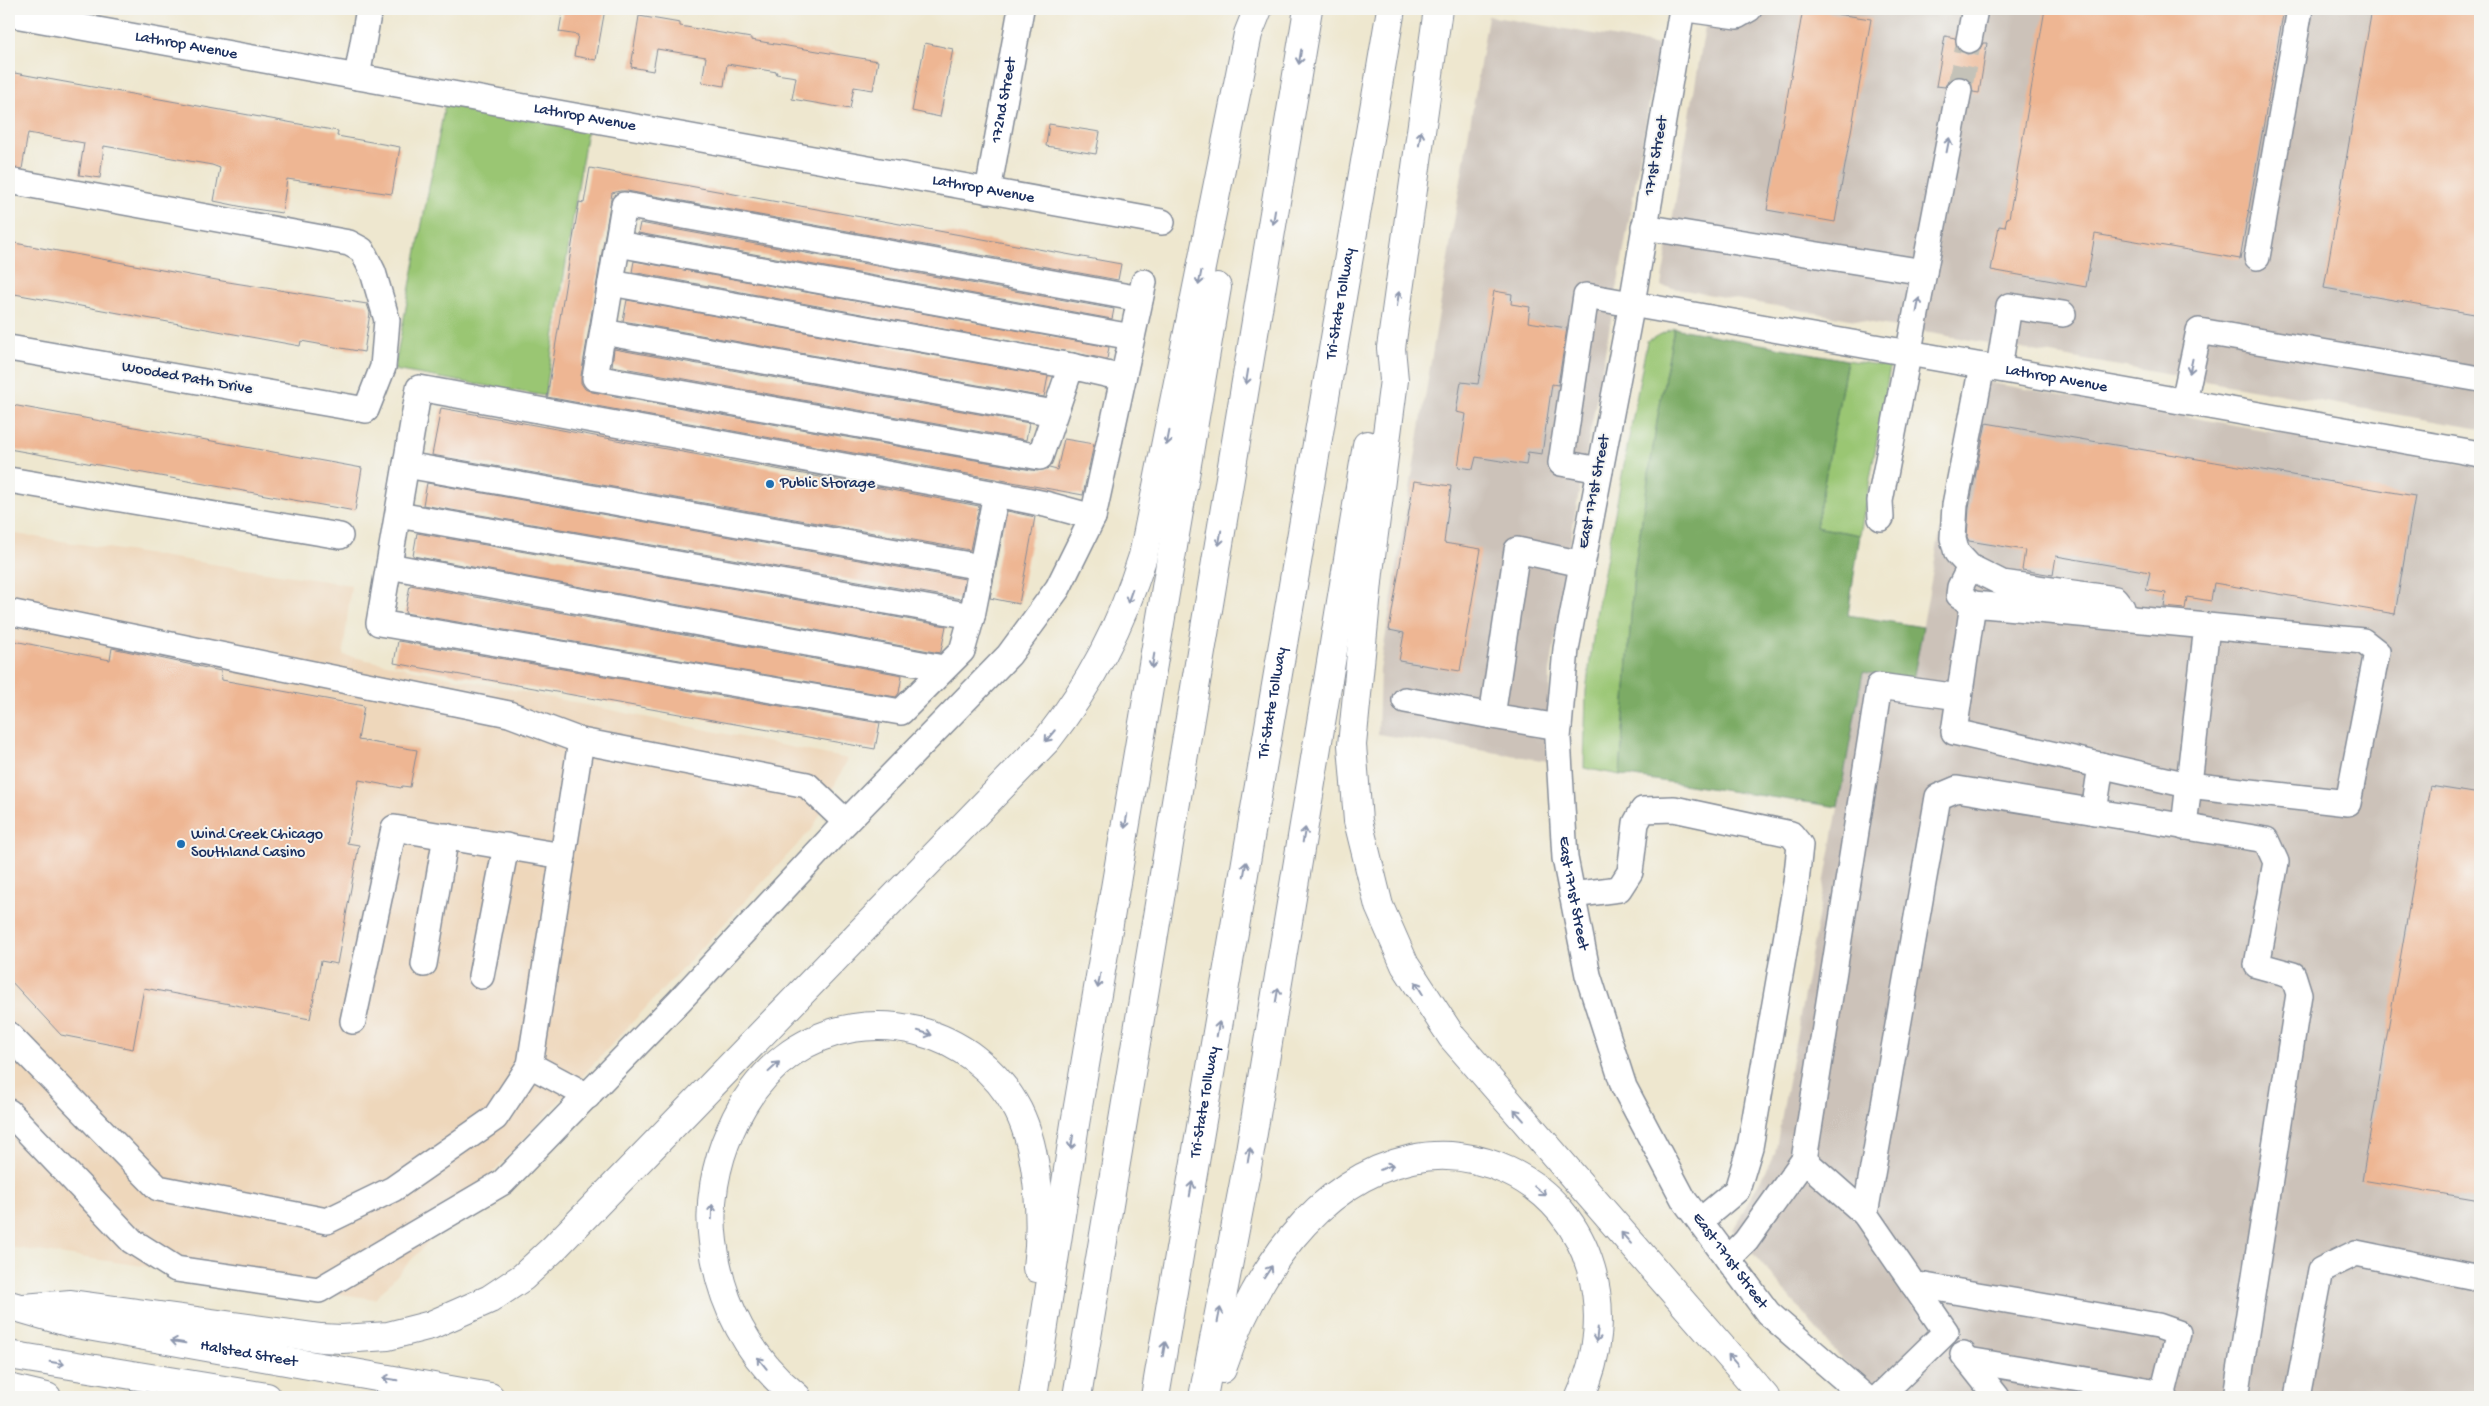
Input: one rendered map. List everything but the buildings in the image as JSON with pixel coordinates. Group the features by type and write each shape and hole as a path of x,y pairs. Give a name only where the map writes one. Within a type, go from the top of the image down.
{"main road":[{"path":"16,1306 71,1304 342,1339 408,1332 452,1317 490,1299 523,1277 553,1248 1046,740 1085,688 1107,649 1127,605 1143,556 1248,34 1259,9"},
{"path":"1033,1397 1075,1124 1260,36 1259,9"},
{"path":"1077,1397 1308,9"},
{"name":"Tri-State Tollway","path":"1155,1397 1391,9"},
{"path":"1438,9 1391,348 1394,380 1360,655 1352,745 1358,821 1379,906 1405,965 1452,1036 1764,1397"},
{"path":"1204,1397 1252,1142 1314,776 1378,379 1391,348"},
{"path":"797,1397 783,1386 756,1355 737,1324 724,1292 718,1274 712,1233 713,1193 717,1173 728,1136 745,1102 778,1063 791,1052 818,1038 845,1029 872,1025 897,1026 924,1032 964,1050 997,1078 1018,1109 1025,1125 1035,1172 1039,1230 1029,1366 1029,1397"},
{"path":"1215,1397 1235,1334 1256,1293 1280,1254 1306,1222 1336,1195 1380,1170 1413,1159 1447,1156 1481,1160 1529,1182 1558,1208 1580,1238 1595,1278 1598,1318 1592,1365 1580,1397"},
{"name":"Halsted Street","path":"16,1306 71,1323 490,1397"},
{"path":"9,1355 267,1397"},
{"path":"9,1388 47,1397"}],"street":[{"path":"357,77 369,9"},
{"name":"172nd Street","path":"988,191 1021,9"},
{"name":"171st Street","path":"1632,303 1682,9"},
{"path":"1687,9 1737,16 1749,9"},
{"path":"1969,40 1975,9"},
{"path":"2257,257 2300,9"},
{"name":"Lathrop Avenue","path":"9,14 1162,222"},
{"path":"1881,518 1880,500 1959,90"},
{"name":"Wooded Path Drive","path":"9,181 348,243 362,250 373,272 387,320 383,367 366,410 9,348"},
{"path":"9,1112 132,1241 176,1269 318,1290 503,1182 588,1096 846,822 1009,655 1058,588 1093,516 1142,291 624,205 595,378 1040,457 1071,366"},
{"path":"1644,226 1924,272"},
{"path":"618,244 1132,337"},
{"path":"611,283 1071,366 1123,378"},
{"name":"Lathrop Avenue","path":"1600,470 1561,463 1586,296 2480,454"},
{"name":"East 171st Street","path":"1632,303 1566,649 1559,727 1565,858 1588,975 1624,1087 1684,1200 1768,1313 1865,1397"},
{"path":"2063,314 2009,306 1955,504 1953,538 1957,553 1970,567 2002,583 2115,599 2122,608 2123,617"},
{"path":"2184,402 2199,331 2480,379"},
{"path":"603,332 1054,413"},
{"path":"996,494 972,616 962,651 901,712 379,623 419,388 996,494 1093,516"},
{"path":"406,465 982,567"},
{"path":"9,480 340,536"},
{"path":"398,515 972,616"},
{"path":"1492,716 1517,550 1582,564"},
{"path":"389,566 943,668"},
{"path":"1970,567 1960,587 1959,595 1973,604 2363,641 2377,652 2348,803 2188,784 1954,732 1973,604"},
{"path":"9,612 509,714 581,741 807,785 846,822"},
{"path":"2184,826 2207,626"},
{"path":"1728,1259 1746,1241 1804,1160 1879,686 1959,697"},
{"path":"1404,700 1559,727"},
{"path":"9,1035 158,1188 327,1221 392,1189 494,1118 530,1065 581,741"},
{"path":"2094,812 2100,765"},
{"path":"1865,1214 1938,797 1957,789 2266,840 2276,862 2257,965 2293,975 2299,994 2236,1397"},
{"path":"1572,895 1620,889 1630,872 1636,823 1643,810 1674,809 1791,834 1800,845 1796,883 1750,1147 1737,1190 1700,1221"},
{"path":"353,1021 394,828 563,856"},
{"path":"424,964 446,836"},
{"path":"481,976 506,846"},
{"path":"530,1065 588,1096"},
{"path":"1804,1160 1865,1214 1946,1332 1997,1397"},
{"path":"2297,1397 2321,1270 2356,1253 2480,1278"},
{"path":"1913,1284 2158,1326 2178,1333 2164,1395 1968,1360"},
{"path":"1880,1397 1946,1332"}],"shaded area":[{"path":"1708,9 2480,9 2480,429 1661,286"},
{"path":"1488,16 1659,45 1622,261 1574,520 1550,672 1548,761 1378,734 1380,670"},
{"path":"1968,379 2480,467 2480,1397 1887,1397 1859,1379 1733,1230 1775,1153 1863,671 1913,679"},
{"path":"9,533 351,585 343,655 848,759 813,828 375,1299 9,1247"}],"green space":[{"path":"445,104 587,130 545,396 394,370"},
{"path":"1674,328 1658,415 1634,572 1620,775 1584,768 1586,691 1596,615 1647,341"},
{"path":"1674,328 1847,360 1816,527 1860,535 1848,615 1923,627 1913,680 1863,672 1838,807 1620,775 1634,572 1658,415"},
{"path":"1847,360 1890,367 1860,535 1816,527"}],"tunnel":[{"path":"1959,90 1969,40"}],"place":[{"name":"Public Storage","path":"770,484"},
{"name":"Wind Creek Chicago Southland Casino","path":"181,844"}]}
